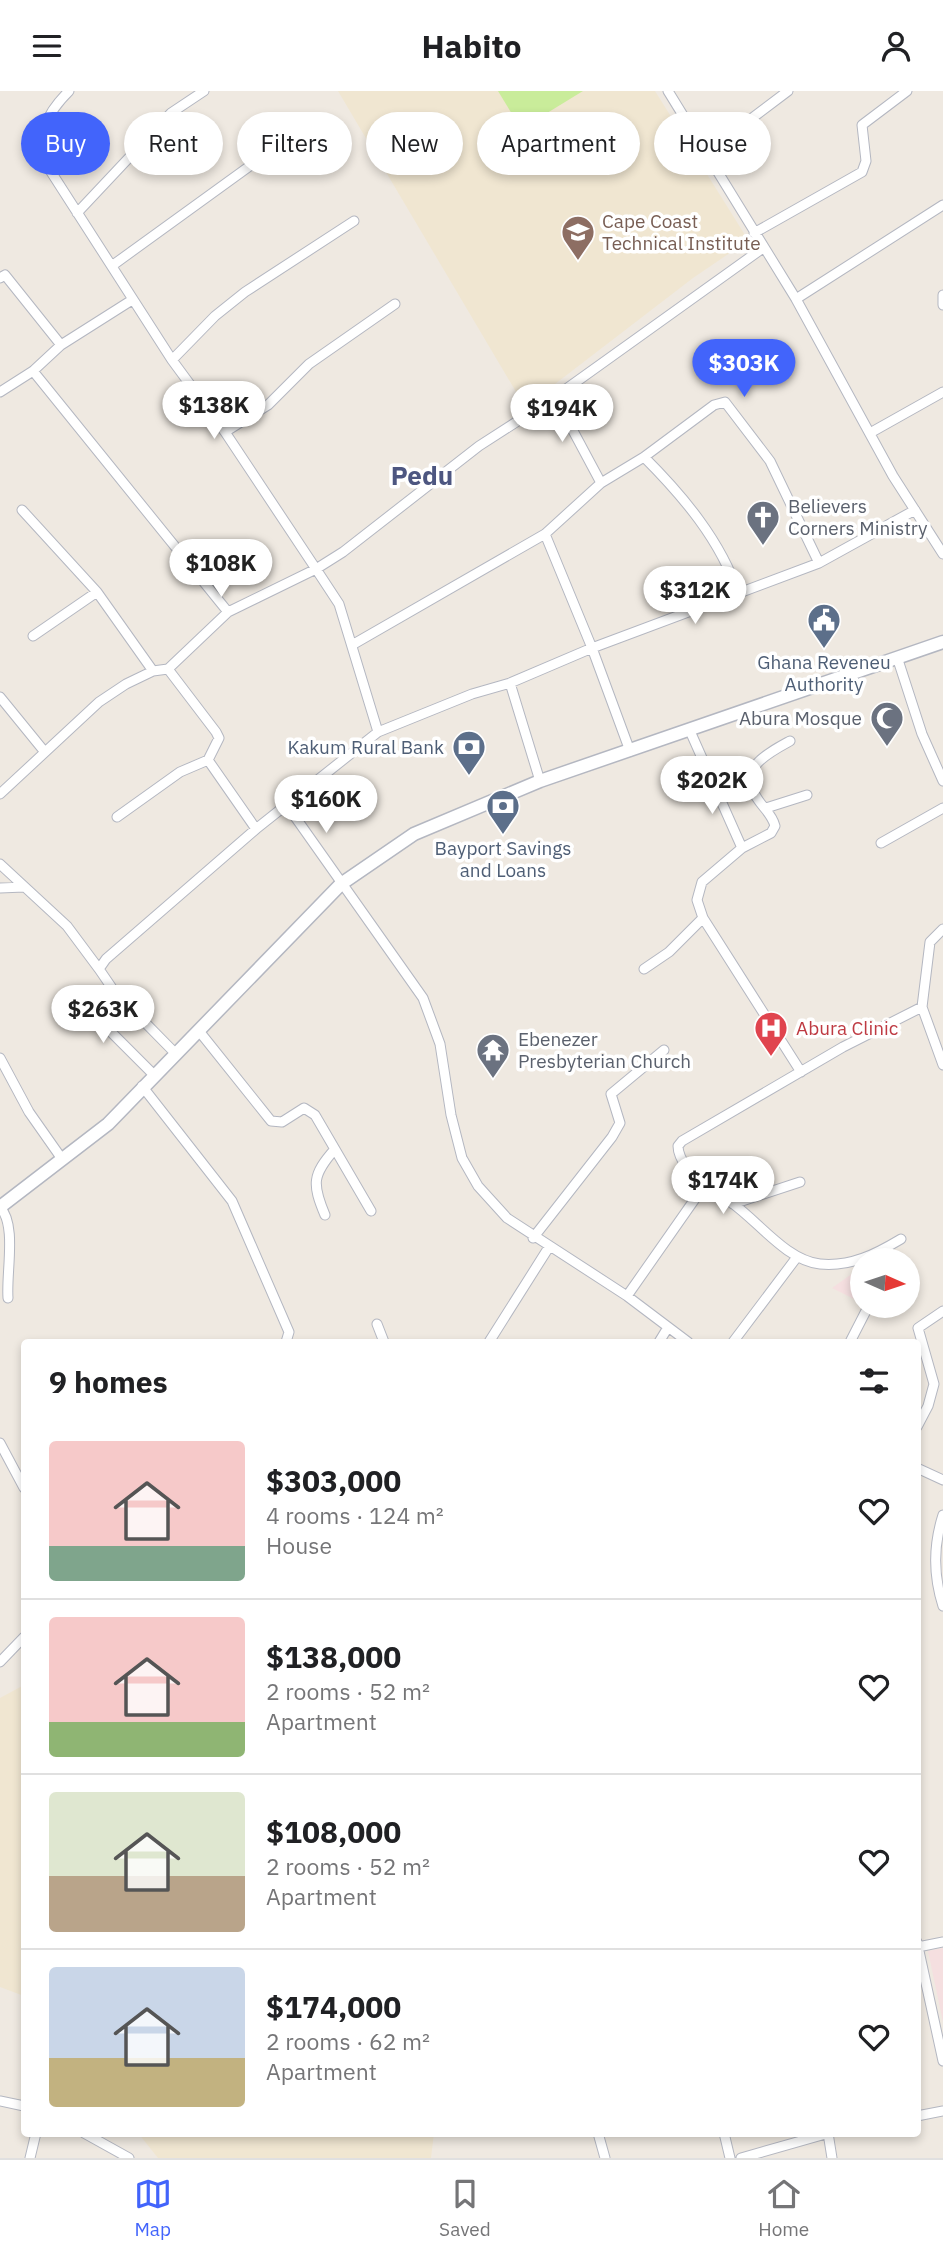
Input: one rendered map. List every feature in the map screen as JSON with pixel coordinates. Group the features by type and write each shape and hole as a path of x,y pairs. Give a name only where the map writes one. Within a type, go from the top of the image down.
{"main road":[{"path":"0,1207 108,1124 341,884 414,834 489,800 540,781 898,660 943,642"}],"street":[{"path":"69,91 51,109 44,128 46,164 172,360 225,432 333,593 378,732"},
{"path":"77,213 171,113 204,91"},
{"path":"668,91 681,112"},
{"path":"760,112 788,91"},
{"path":"754,233 862,172 866,161 862,125 907,91"},
{"path":"113,265 237,175"},
{"path":"720,175 762,248 796,299 870,433 943,554"},
{"path":"796,299 943,205"},
{"path":"172,360 215,316 245,292 354,221"},
{"path":"0,794 99,702 126,684 153,671 168,669 228,612 316,569 343,552 480,446 555,397 762,248"},
{"path":"2,273 61,345"},
{"path":"943,295 943,305"},
{"path":"0,392 33,370 61,345 132,300"},
{"path":"225,432 268,405 289,380 309,364 395,304"},
{"path":"33,370 228,612"},
{"path":"870,433 943,392"},
{"path":"555,397 601,483"},
{"path":"352,645 545,534 601,483 644,457 714,405 725,402 770,461 818,563"},
{"path":"644,457 703,524 724,557 738,593"},
{"path":"22,510 97,592 153,671"},
{"path":"99,969 106,959 256,829 378,732 818,563 915,510"},
{"path":"545,534 592,648 630,751"},
{"path":"33,636 97,592"},
{"path":"898,660 922,734 943,781"},
{"path":"117,817 180,772 208,760 219,738 168,669"},
{"path":"510,683 540,781"},
{"path":"0,697 44,751"},
{"path":"690,731 742,848"},
{"path":"790,741 761,757 750,772 750,786 775,826 771,833 742,848 702,882 696,900 703,918 801,1072"},
{"path":"208,760 256,829"},
{"path":"766,808 807,795"},
{"path":"286,804 407,974 433,1023 462,1158 486,1194 508,1218 533,1238 627,1296 683,1339"},
{"path":"881,843 943,808"},
{"path":"0,864 67,926 114,991 176,1054"},
{"path":"0,888 24,887"},
{"path":"644,969 669,952 703,918"},
{"path":"943,929 930,942 922,1007 943,1065"},
{"path":"87,992 100,1021 153,1075"},
{"path":"901,1239 873,1255 851,1262 817,1263 797,1257 733,1204 704,1186 678,1152 682,1140 922,1007"},
{"path":"199,1031 235,1074 263,1115 276,1123 299,1109 308,1110 315,1115 371,1211"},
{"path":"533,1238 620,1123 611,1094 664,1050"},
{"path":"0,1058 29,1112 62,1159"},
{"path":"142,1086 232,1201 289,1332 287,1339"},
{"path":"325,1215 315,1190 316,1183 318,1172 335,1149"},
{"path":"733,1204 800,1182"},
{"path":"627,1296 704,1186"},
{"path":"0,1207 8,1215 11,1228 6,1271 8,1298"},
{"path":"491,1339 549,1247"},
{"path":"735,1339 797,1257"},
{"path":"921,1419 934,1384 918,1328 943,1311"},
{"path":"852,1339 862,1318"},
{"path":"377,1324 383,1339"},
{"path":"661,1339 667,1329"},
{"path":"0,1443 21,1482"},
{"path":"921,1470 943,1480"},
{"path":"943,1515 935,1539 943,1606"},
{"path":"0,1662 21,1640"},
{"path":"921,1945 943,1942"},
{"path":"921,1959 943,2061"},
{"path":"0,2101 21,2105"},
{"path":"921,2115 943,2111"},
{"path":"30,2158 35,2137"},
{"path":"91,2137 129,2158"},
{"path":"599,2137 605,2158"},
{"path":"724,2137 730,2158"},
{"path":"741,2158 814,2137"},
{"path":"829,2137 832,2158"}],"shaded area":[{"name":"Cape Coast Technical Institute","path":"338,91 655,91 668,112 654,112 654,175 708,175 745,235 740,246 693,278 525,407 388,175 463,175 463,112 366,112 366,138"},
{"path":"850,1275 850,1297 832,1288"},
{"path":"21,1687 21,1995 0,1987 0,1698"},
{"path":"943,1948 943,2022 928,1951"},
{"path":"141,2137 434,2137 431,2158 158,2158"}],"green space":[{"path":"498,91 583,91 549,112 511,112"}],"place":[{"name":"Cape Coast Technical Institute","path":"578,262"},
{"name":"Believers Corners Ministry","path":"763,547"},
{"name":"Ghana Reveneu Authority","path":"824,650"},
{"name":"Abura Mosque","path":"887,748"},
{"name":"Kakum Rural Bank","path":"469,777"},
{"name":"Bayport Savings and Loans","path":"503,836"},
{"name":"Abura Clinic","path":"771,1058"},
{"name":"Ebenezer Presbyterian Church","path":"493,1080"}],"district":[{"name":"Pedu","path":"422,476"}]}
